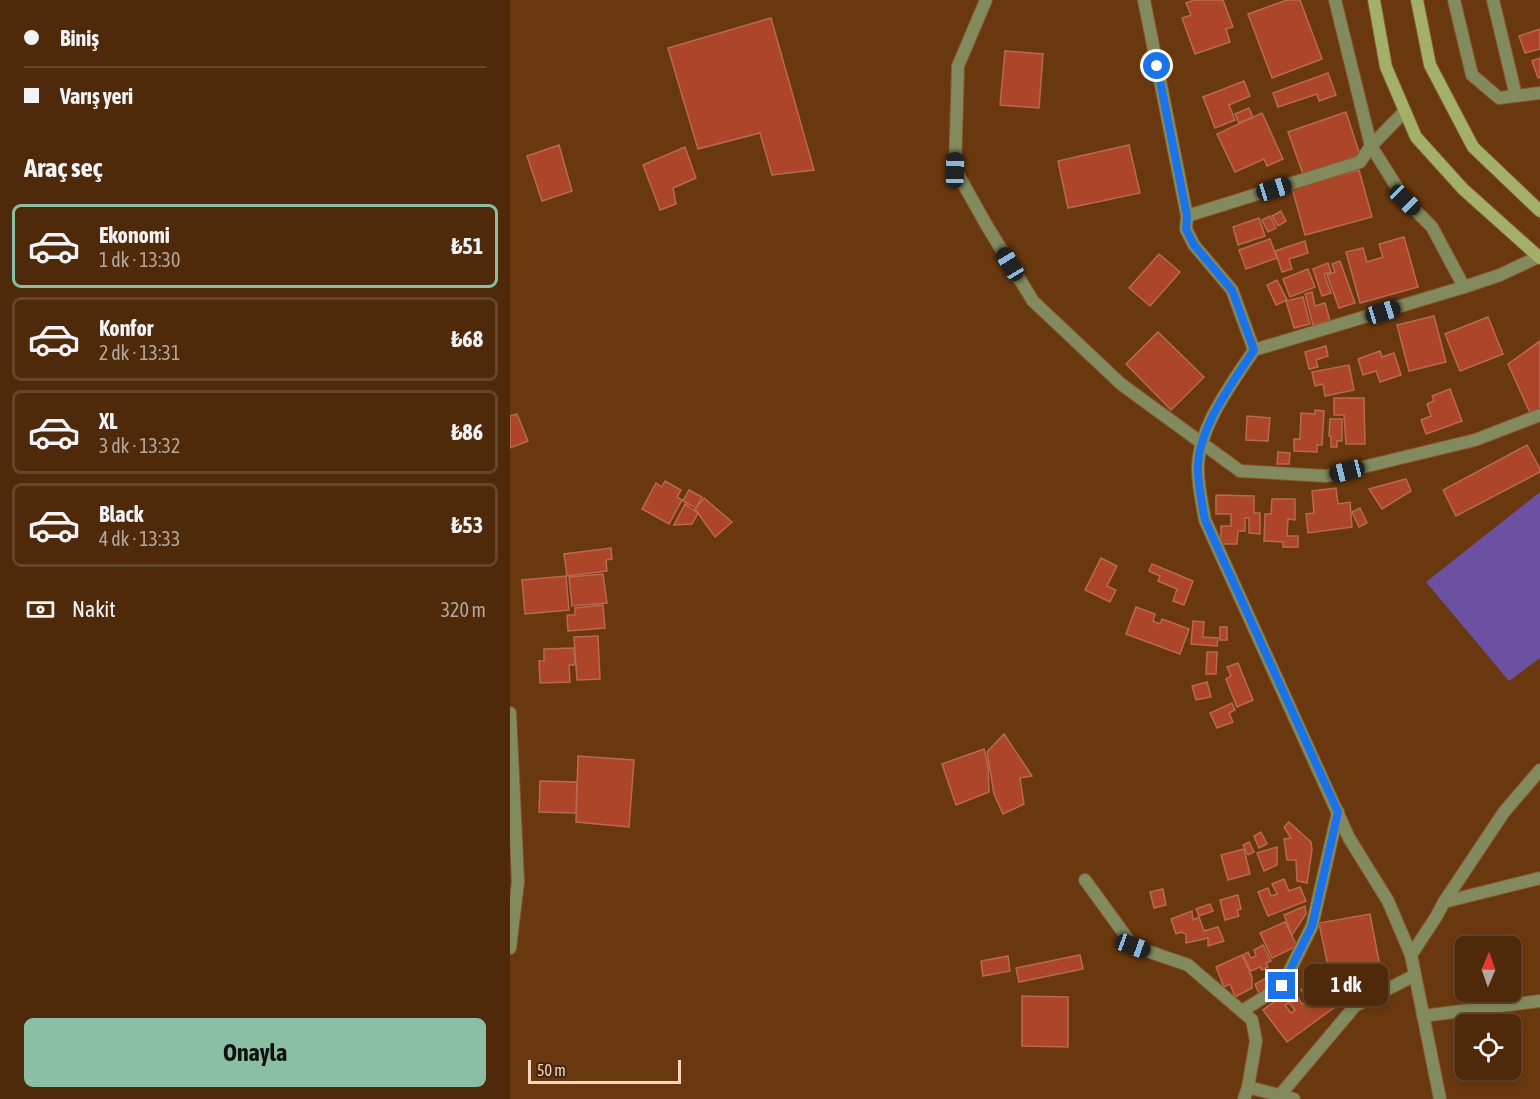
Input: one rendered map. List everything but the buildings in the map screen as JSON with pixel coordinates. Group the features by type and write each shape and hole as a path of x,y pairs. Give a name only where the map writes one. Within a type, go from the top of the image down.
{"main road":[{"path":"1374,0 1386,67 1416,137 1463,189 1539,258"},
{"path":"1417,0 1430,65 1473,147 1540,211"}],"street":[{"path":"986,0 958,66 955,170 1033,301 1121,384 1240,471 1326,476 1475,440 1540,415"},
{"path":"1144,0 1187,216 1186,229 1194,245 1232,290 1254,350"},
{"path":"1335,0 1371,146 1405,200 1432,227 1464,287"},
{"path":"1454,0 1472,75 1499,98 1540,93"},
{"path":"1493,0 1516,96"},
{"path":"1187,216 1360,162 1371,146 1405,111"},
{"path":"1440,1099 1411,956 1388,901 1349,838 1205,520 1198,469 1201,443 1218,404 1254,350 1464,287 1539,258"},
{"path":"510,713 518,882 510,948"},
{"path":"1411,956 1443,902 1504,812 1540,771"},
{"path":"1242,1011 1282,986 1312,926 1338,812"},
{"path":"1443,902 1540,878"},
{"path":"1085,880 1133,946 1188,965 1252,1020 1256,1041 1246,1093 1280,1095 1294,1099"},
{"path":"1280,1095 1355,1006 1415,975"},
{"path":"1423,1016 1540,1001"}],"shaded area":[{"path":"1540,492 1540,658 1509,681 1426,582"}],"route":[{"path":"1157,66 1187,216 1186,229 1194,245 1232,290 1254,350 1218,404 1201,443 1198,469 1205,520 1338,812 1312,926 1282,986"}]}
